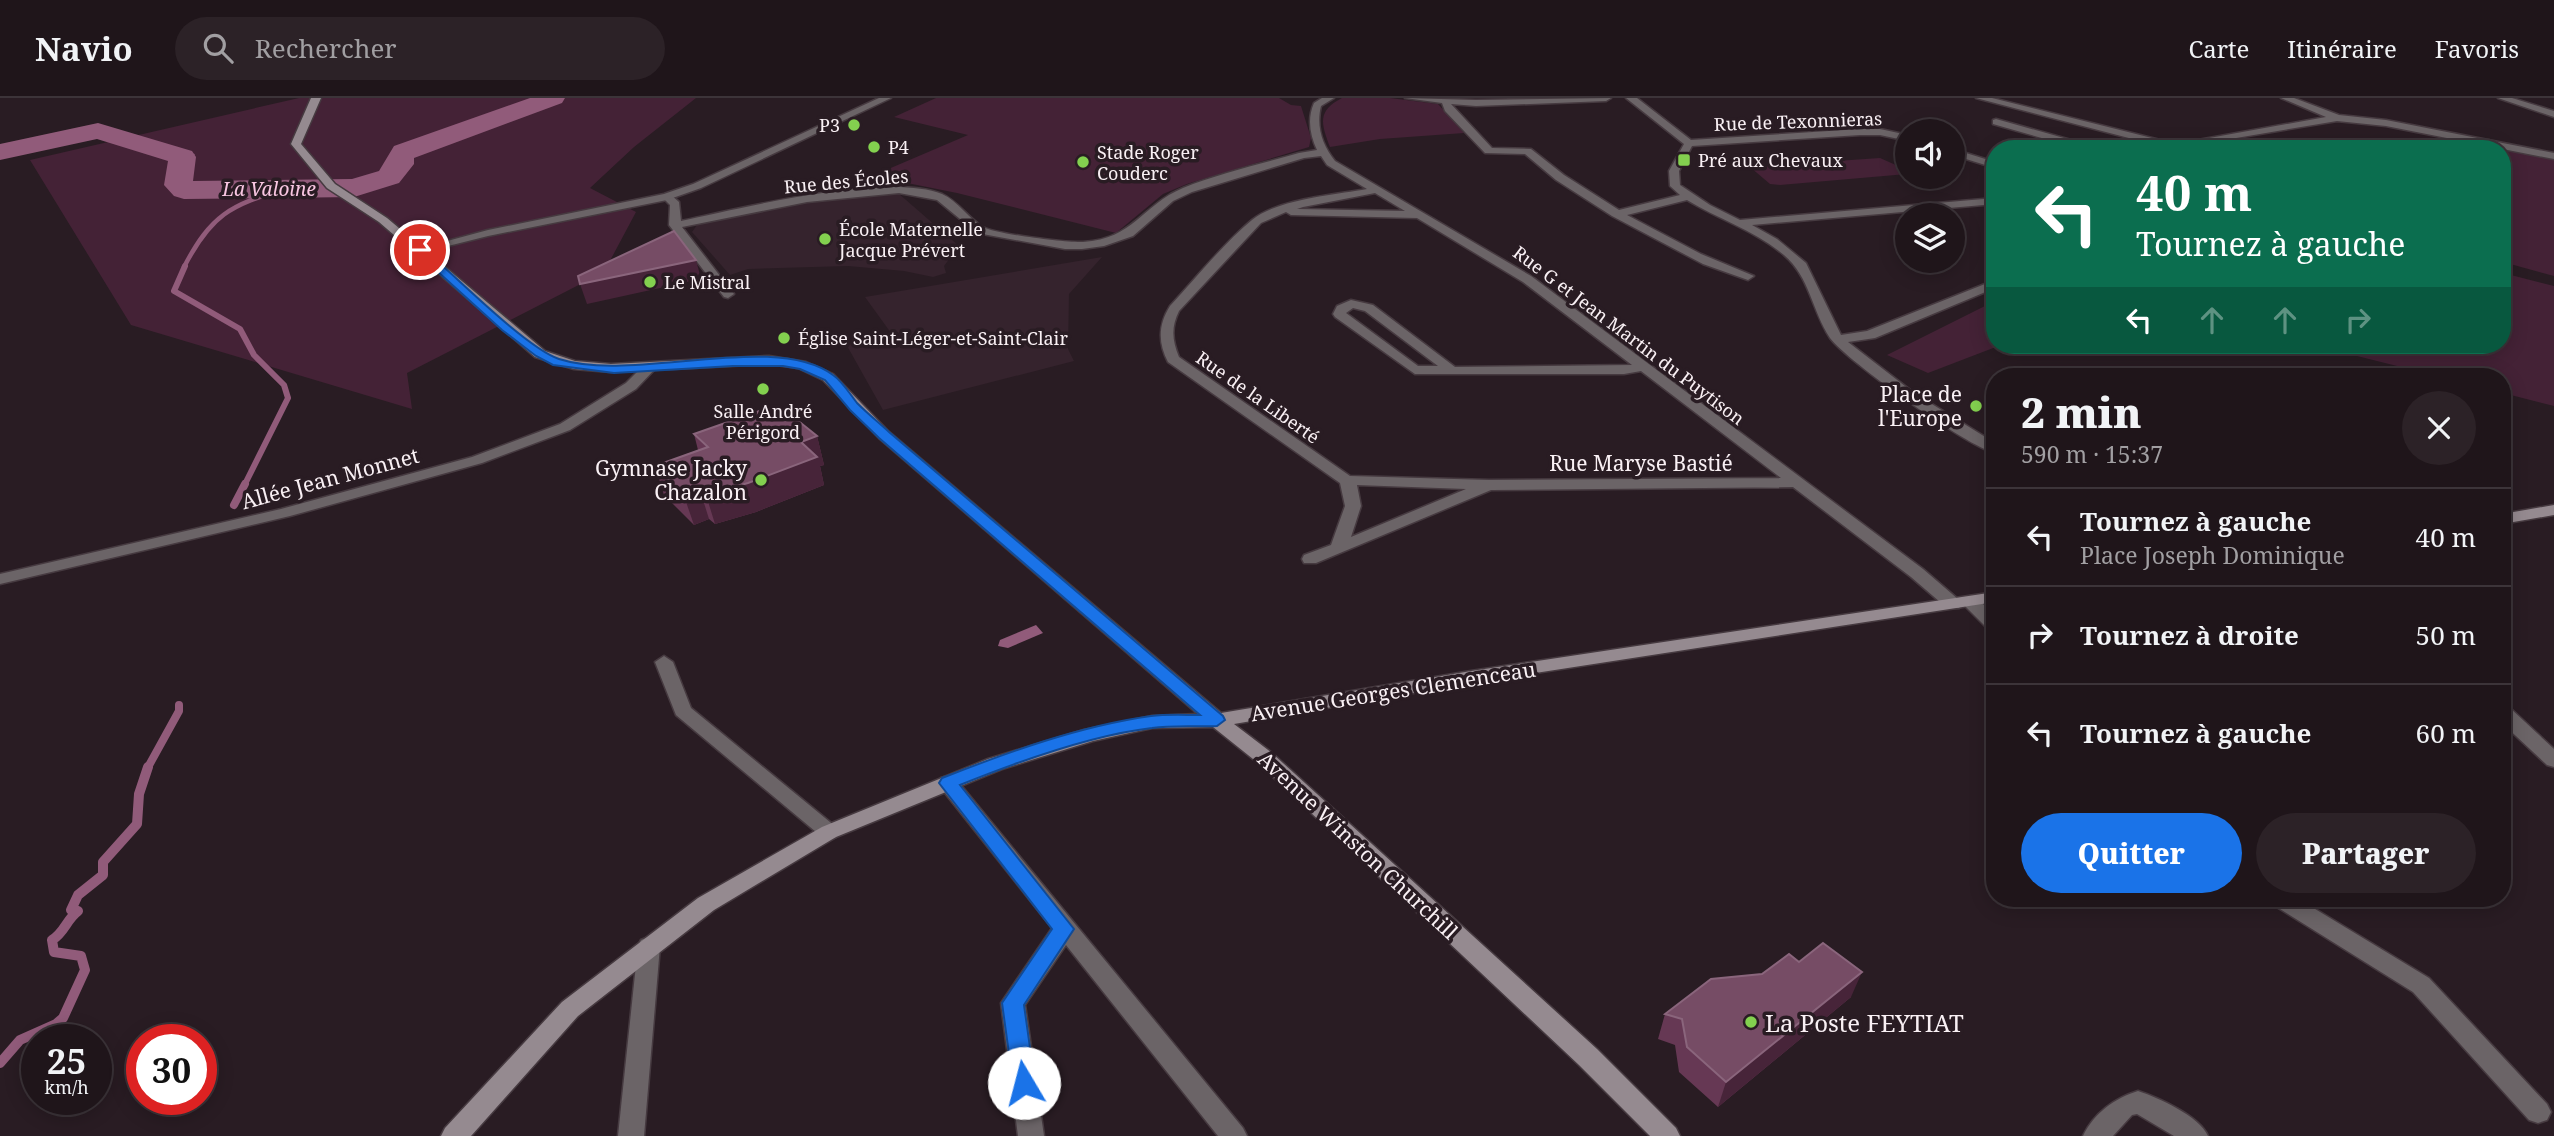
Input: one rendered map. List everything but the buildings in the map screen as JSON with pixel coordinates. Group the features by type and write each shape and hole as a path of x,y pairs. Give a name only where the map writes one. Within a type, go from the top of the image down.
{"main road":[{"name":"Avenue Winston Churchill","path":"316,98 296,144 331,186 383,220 540,354 557,362 583,368 783,362 804,366 829,377 855,408 884,435 1275,767 1578,1048 1667,1136"},
{"path":"2511,517 2554,510"},
{"name":"Avenue Georges Clemenceau","path":"454,1136 570,1009 706,904 829,832 995,764 1091,736 1152,722 1217,720 1471,677 1986,598"}],"street":[{"path":"420,250 488,233 667,197 697,186 886,98"},
{"path":"1321,153 1314,117 1317,105 1329,98"},
{"path":"1410,98 1504,103 1606,98"},
{"path":"1631,98 1689,143 1674,171 1675,186 1691,201 1740,223 1776,245 1802,267 1822,313 1838,339 1880,375 1986,443"},
{"path":"1981,98 2146,140"},
{"path":"2286,98 2337,118 2386,123 2473,140"},
{"path":"2503,98 2554,114"},
{"path":"1446,102 1448,109 1489,151 1527,151 1552,173 1621,217 1725,270 1748,276"},
{"path":"2220,140 2337,118"},
{"path":"1996,122 2060,140"},
{"name":"Rue de Texonnieras","path":"1689,143 1860,132 1895,135"},
{"path":"2511,148 2554,156"},
{"name":"Rue G et Jean Martin du Puytison","path":"1321,153 1331,163 1527,279 1793,482 1986,620"},
{"name":"Rue des Écoles","path":"675,225 807,199 899,190 940,198 976,229 986,233 1065,246 1100,244 1129,234 1170,199 1188,190 1303,155 1321,153"},
{"path":"1965,156 1986,162"},
{"path":"1277,211 1376,190"},
{"path":"667,197 675,204 675,225 727,294"},
{"path":"1621,217 1691,201"},
{"path":"1740,223 1986,202"},
{"path":"1277,211 1418,215"},
{"name":"Rue de la Liberté","path":"1277,211 1257,221 1174,309 1165,331 1167,345 1173,359 1346,480"},
{"path":"1838,339 1870,335 1986,288"},
{"path":"1452,371 1369,307 1351,304 1341,309 1339,314 1415,370 1452,371 1643,368"},
{"name":"Allée Jean Monnet","path":"0,579 284,513 477,460 565,427 631,386 649,368"},
{"path":"1338,548 1355,508 1354,491 1346,480"},
{"name":"Rue Maryse Bastié","path":"1346,480 1489,485 1793,482"},
{"path":"1310,559 1489,485"},
{"path":"664,662 683,710 829,832"},
{"path":"2511,720 2554,760"},
{"path":"948,783 1234,1136"},
{"path":"2294,907 2420,985 2538,1112"},
{"path":"1031,1136 1013,1003 1064,929"},
{"path":"631,1136 649,946"},
{"path":"2095,1136 2123,1107 2138,1102 2160,1112 2195,1136"}],"shaded area":[{"path":"299,98 696,98 634,147 590,188 636,212 604,272 407,373 412,409 131,325 30,160"},
{"name":"Stade Roger Couderc","path":"936,98 1279,98 1291,105 1301,106 1311,138 1309,147 1187,184 1163,194 1116,233 957,193 872,176 968,135 894,117"},
{"path":"1342,98 1390,98 1438,104 1464,133 1380,139 1330,147 1323,118 1328,108"},
{"path":"499,118 453,141 410,151 405,164 390,180 357,190 354,188 392,173 404,152"},
{"path":"90,131 106,131 157,148 195,154 190,160 192,170 185,187 221,190 277,185 313,189 330,195 313,190 286,188 206,193 186,190 178,185 182,157 143,145 131,147 92,133 0,154 0,151"},
{"path":"2511,151 2554,160 2554,276 2511,264"},
{"path":"1880,158 1895,165 1895,175 1780,185 1770,184 1750,167"},
{"name":"École Maternelle Jacque Prévert","path":"898,193 959,246 944,266 946,273 933,277 904,271 848,266 748,269 730,275 692,232 697,225 810,202"},
{"path":"1102,257 1069,294 1068,349 1074,361 883,410 846,344 891,333 865,297"},
{"path":"2511,275 2554,286 2554,406 2511,395 2511,368 2405,368 2349,354 2511,354"},
{"path":"1986,306 1986,351 1928,373 1887,355"},
{"path":"1036,625 1043,633 1008,648 998,646 1000,640"}],"waterway":[{"name":"La Valoine","path":"0,152 98,131 182,157 178,185 184,190 354,188 389,177 400,164 400,156 404,152 553,98"},
{"path":"184,267 203,235 224,215 250,201 285,189"},
{"path":"185,266 174,291 240,329 254,355 284,385 288,398 245,484"},
{"path":"234,505 245,484"},
{"path":"148,767 179,711 179,705"},
{"path":"0,1063 20,1040 56,1024 63,1018 85,970 81,956 54,952 52,940 78,911 71,910 78,895 103,875 103,862 137,824 139,794 148,767"}],"place":[{"name":"P3","path":"854,125"},
{"name":"P4","path":"874,147"},
{"name":"Pré aux Chevaux","path":"1684,160"},
{"name":"Stade Roger Couderc","path":"1083,162"},
{"name":"École Maternelle Jacque Prévert","path":"825,239"},
{"name":"Le Mistral","path":"650,282"},
{"name":"Église Saint-Léger-et-Saint-Clair","path":"784,338"},
{"name":"Salle André Périgord","path":"763,389"},
{"name":"Place de l'Europe","path":"1976,406"},
{"name":"Gymnase Jacky Chazalon","path":"761,480"},
{"name":"La Poste FEYTIAT","path":"1751,1022"}],"route":[{"path":"420,250 506,327 540,354 557,362 583,368 614,369 754,361 783,362 804,366 829,377 855,408 884,435 1217,720 1152,722 1091,736 995,764 948,783 1064,929 1013,1003 1024,1083"}]}
